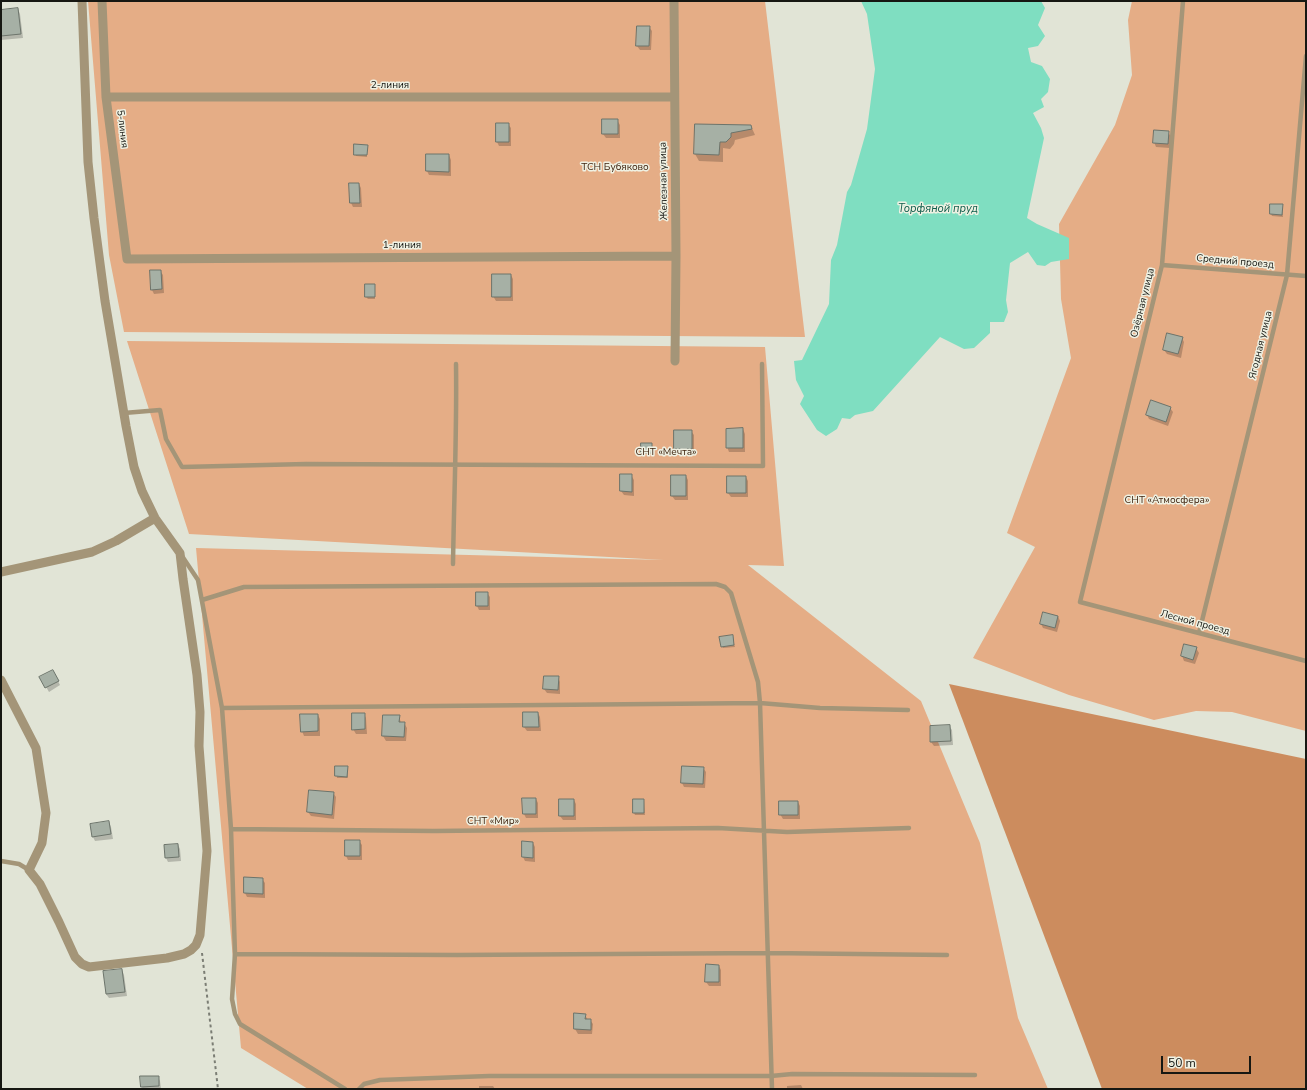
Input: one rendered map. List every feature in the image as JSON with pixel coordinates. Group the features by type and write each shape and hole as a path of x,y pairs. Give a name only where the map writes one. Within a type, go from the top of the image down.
{"street":[{"path":"1,680 36,748 45,806 46,813 42,843 29,870 40,884 75,957 82,964 90,967 167,958 184,954 191,950 196,945 200,935 207,851 199,746 200,712 198,675 182,579 180,553 155,518 142,490 134,467 124,413 105,301 88,162 82,1"},
{"name":"5-линия","path":"102,1 106,97 127,259"},
{"name":"Железная улица","path":"674,1 676,256 675,361"},
{"name":"2-линия","path":"106,97 674,97"},
{"name":"1-линия","path":"127,259 676,256"},
{"path":"1,572 92,552 116,541 155,518"}],"lane":[{"name":"Озёрная улица","path":"1080,602 1162,265 1183,1"},
{"name":"Ягодная улица","path":"1199,633 1287,275 1306,56"},
{"name":"Средний проезд","path":"1162,265 1306,276"},
{"path":"453,564 457,440 456,364"},
{"path":"124,413 160,410 166,439 182,467 306,464 455,466 763,466 762,364"},
{"path":"180,553 198,580 222,708 232,829 235,954 232,999 235,1014 240,1024 345,1089"},
{"path":"202,600 244,587 716,584 725,587 731,593 758,682 760,703 772,1089"},
{"name":"Лесной проезд","path":"1080,602 1306,661"},
{"path":"222,708 760,703 820,708 908,710"},
{"path":"232,829 426,831 718,828 787,832 909,828"},
{"path":"1,861 19,864 29,870"},
{"path":"235,954 457,955 767,952 947,955"},
{"path":"359,1089 364,1084 380,1080 489,1076 771,1076 792,1074 975,1075"}],"path":[{"path":"200,935 218,1089"}],"green space":[{"name":"ТСН Бубяково","path":"88,1 765,1 805,337 124,332 109,255"},
{"name":"СНТ «Атмосфера»","path":"1132,1 1306,1 1306,731 1232,712 1196,711 1154,720 1069,695 973,658 1035,547 1007,533 1071,358 1061,299 1059,224 1115,125 1132,75 1128,20"},
{"name":"СНТ «Мир»","path":"127,341 765,347 784,566 748,565 921,701 980,843 1018,1018 1048,1089 308,1089 241,1048 196,548 664,560 189,534"}],"shaded area":[{"path":"949,684 1306,759 1306,1089 1102,1089"}],"water":[{"name":"Торфяной пруд","path":"861,1 1041,1 1045,8 1038,25 1045,36 1038,46 1028,48 1031,62 1042,66 1050,79 1048,92 1041,99 1044,107 1033,113 1041,128 1044,138 1027,218 1069,238 1069,259 1051,262 1045,266 1037,265 1028,252 1010,263 1006,300 1008,312 1004,322 990,322 990,333 974,348 964,349 940,337 873,411 855,415 850,419 842,418 837,429 826,436 817,430 800,404 804,396 796,380 794,361 802,360 829,304 831,260 837,245 847,192 851,185 867,129 875,69 867,14"}],"building":[{"path":"18,8 21,34 1,36 1,10"},
{"path":"637,26 650,26 649,46 636,46"},
{"path":"602,119 618,119 618,134 602,134"},
{"path":"496,123 509,123 509,142 496,142"},
{"path":"695,124 751,125 752,129 731,133 731,137 726,142 720,142 719,155 694,154"},
{"path":"1154,130 1169,131 1168,144 1153,143"},
{"path":"354,144 368,145 367,155 354,155"},
{"path":"426,154 449,154 449,172 426,171"},
{"path":"349,183 359,183 360,203 350,203"},
{"path":"1270,204 1283,204 1282,215 1270,214"},
{"path":"150,270 161,270 162,289 151,290"},
{"path":"492,274 511,274 511,297 492,297"},
{"path":"365,284 375,284 375,297 365,297"},
{"path":"1167,333 1183,337 1178,354 1163,350"},
{"path":"1151,400 1171,407 1166,422 1146,415"},
{"path":"743,428 743,448 726,448 726,429"},
{"path":"674,430 692,430 692,449 674,449"},
{"path":"641,443 652,443 652,453 641,453"},
{"path":"620,474 632,474 632,492 620,491"},
{"path":"671,475 686,475 686,496 671,496"},
{"path":"727,476 746,476 746,493 727,493"},
{"path":"476,592 488,592 488,606 476,606"},
{"path":"1043,612 1058,616 1055,628 1040,624"},
{"path":"733,635 734,645 721,647 719,637"},
{"path":"1184,644 1197,647 1193,660 1181,656"},
{"path":"53,670 59,681 45,688 39,677"},
{"path":"544,676 559,676 558,690 543,689"},
{"path":"523,712 538,712 539,727 523,727"},
{"path":"352,713 365,713 365,729 352,730"},
{"path":"300,714 318,714 318,731 301,732"},
{"path":"383,715 400,715 399,722 405,722 404,737 382,736"},
{"path":"950,725 951,741 930,742 930,726"},
{"path":"335,766 348,766 347,777 335,776"},
{"path":"682,766 704,767 703,784 681,783"},
{"path":"309,790 334,792 332,815 307,812"},
{"path":"522,798 536,798 536,814 523,814"},
{"path":"559,799 574,799 574,816 559,816"},
{"path":"633,799 644,799 644,813 633,813"},
{"path":"779,801 798,801 798,815 779,815"},
{"path":"109,821 111,834 92,837 90,824"},
{"path":"345,840 360,840 360,856 345,856"},
{"path":"522,841 533,842 533,858 522,857"},
{"path":"178,844 179,857 165,858 164,845"},
{"path":"244,877 263,878 263,894 244,893"},
{"path":"706,964 719,965 719,982 705,982"},
{"path":"122,969 125,992 106,994 103,971"},
{"path":"574,1013 586,1014 585,1019 591,1019 591,1030 574,1029"},
{"path":"140,1076 159,1076 159,1086 141,1087"}],"park label":[{"name":"СНТ «Мечта»","path":"666,453"}]}
